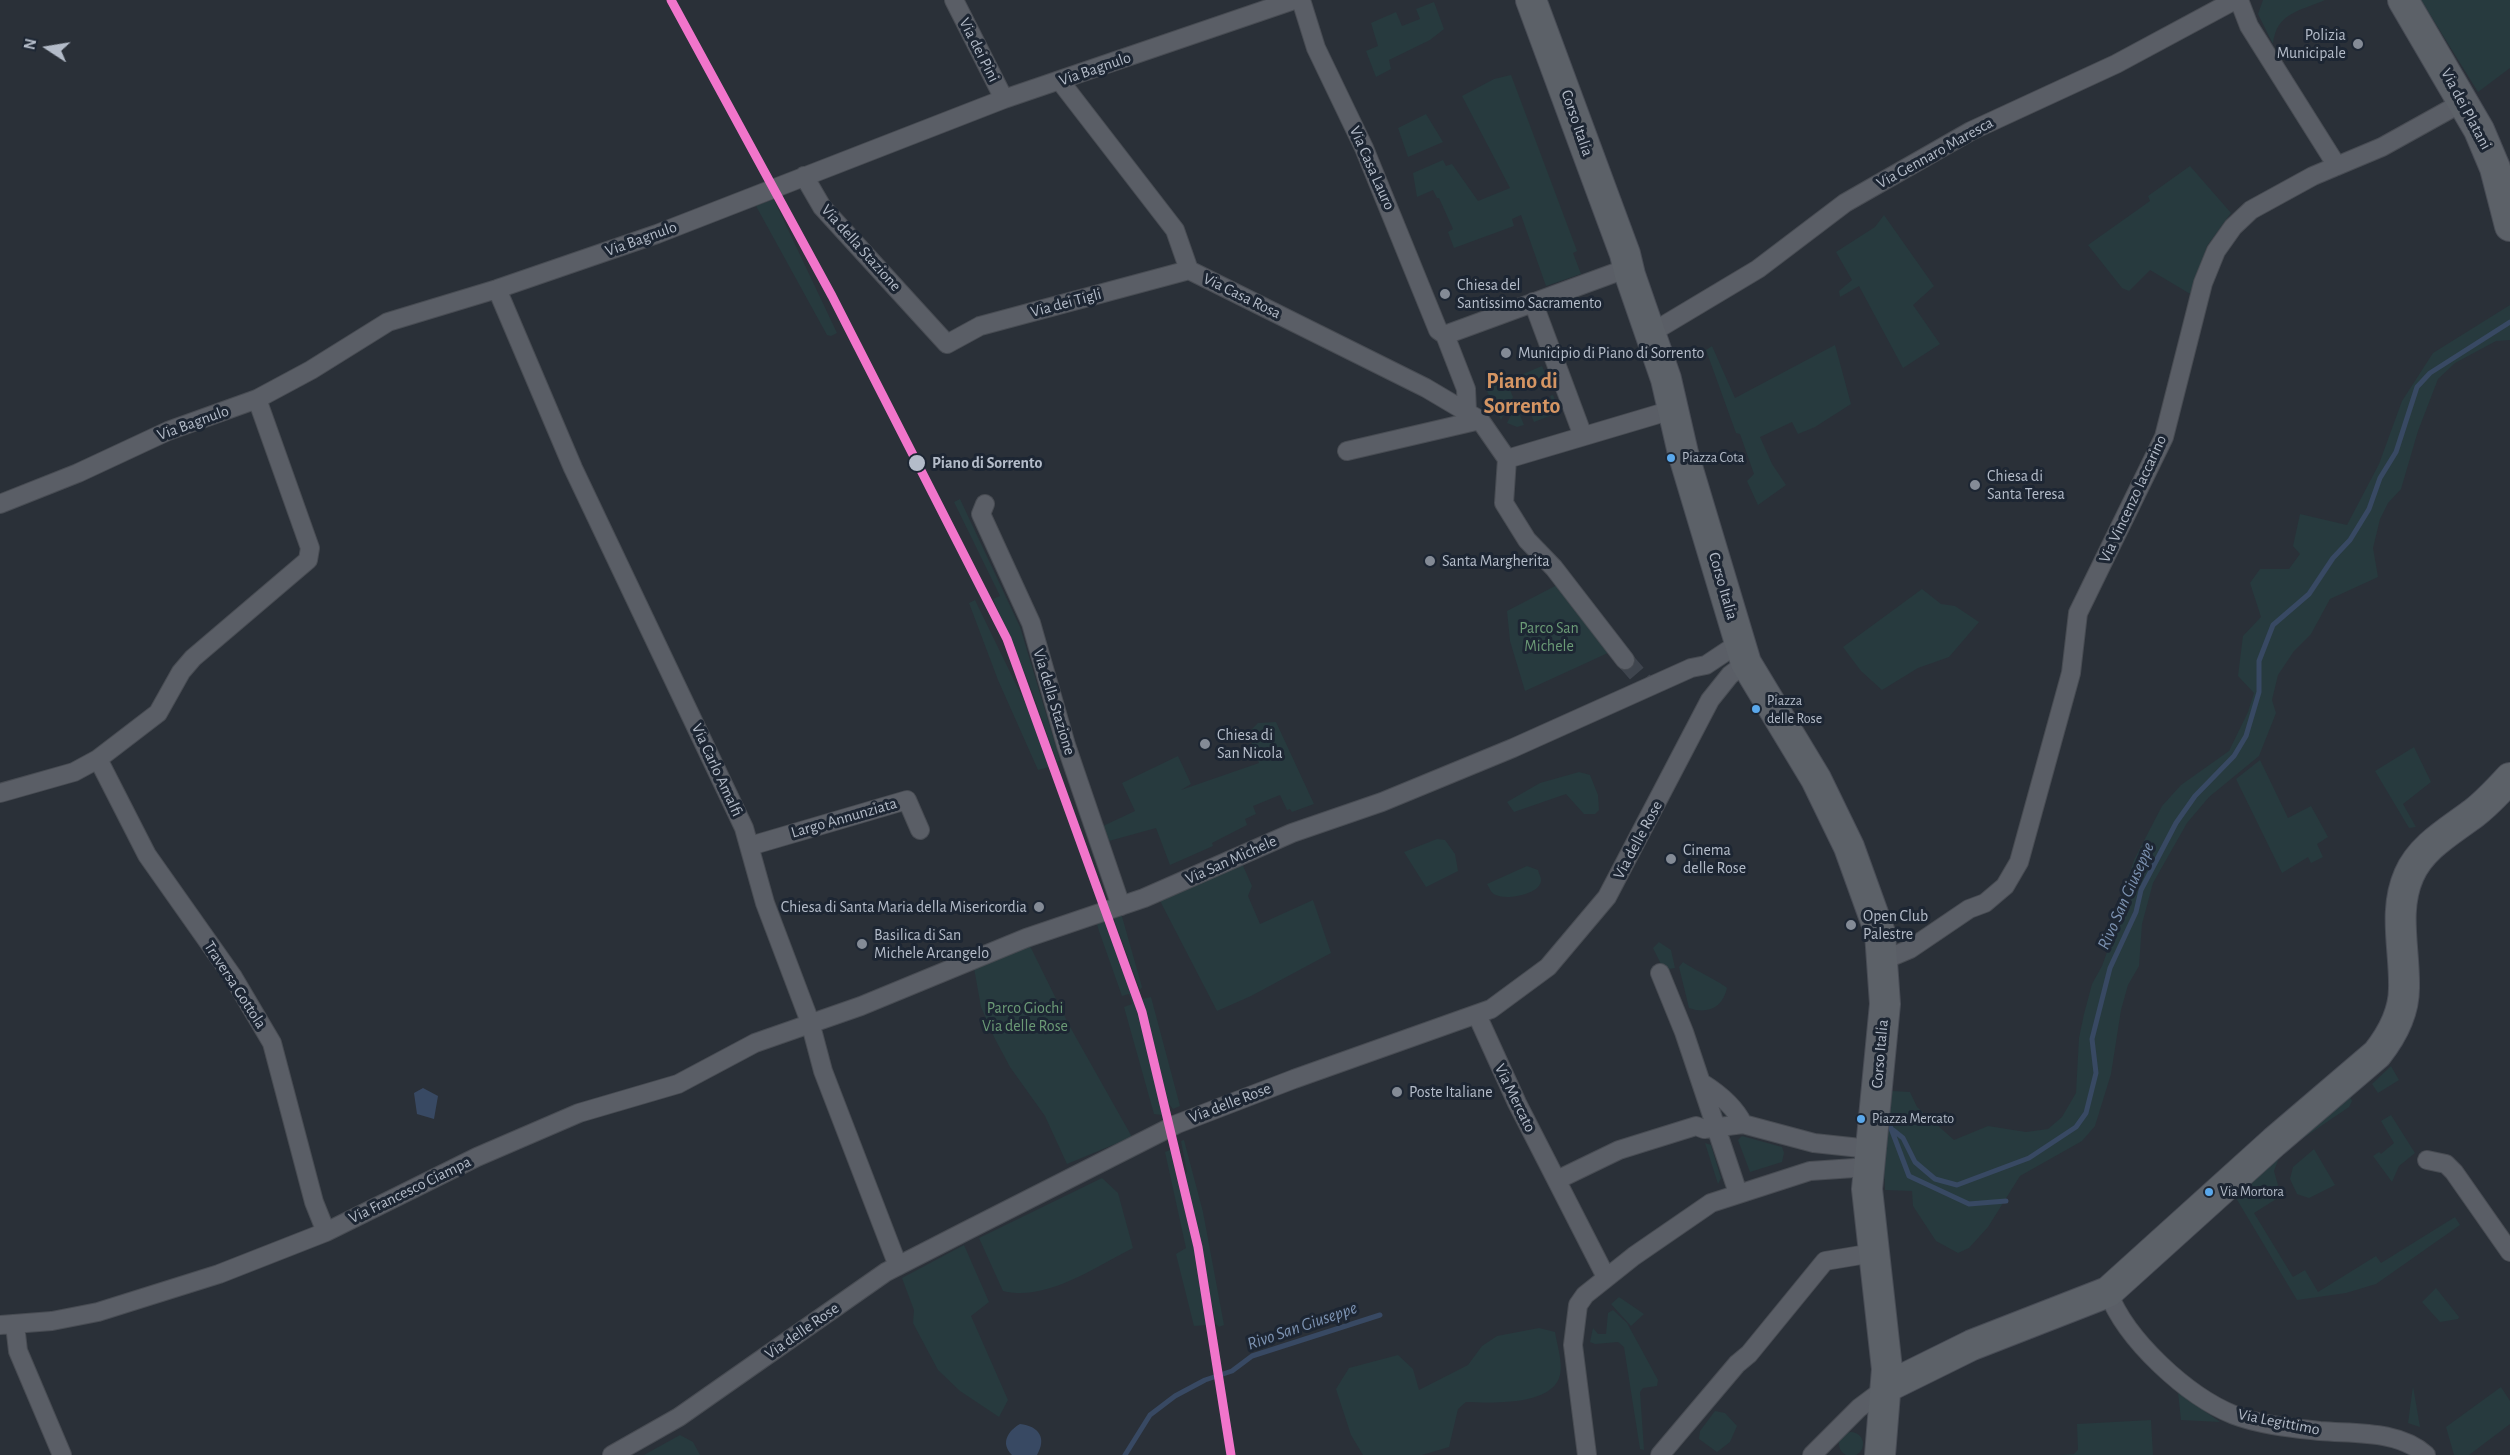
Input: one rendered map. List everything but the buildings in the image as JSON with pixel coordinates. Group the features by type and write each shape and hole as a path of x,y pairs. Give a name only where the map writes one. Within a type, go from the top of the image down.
{"main road":[{"name":"Corso Italia","path":"1532,0 1625,254 1666,379 1672,410 1742,653 1816,779 1849,847 1881,933 1885,1004 1869,1158 1868,1189 1886,1351 1887,1387 1880,1455"},
{"name":"Via dei Platani","path":"2403,0 2479,130 2495,168 2510,226"},
{"path":"1887,1387 1972,1346 2108,1293 2274,1142 2377,1054 2396,1025 2403,998 2400,920 2408,877 2421,853 2476,812 2510,778"}],"street":[{"name":"Via dei Pini","path":"954,0 1004,99"},
{"name":"Via Bagnulo","path":"0,504 78,473 168,431 257,399 311,370 388,322 497,290 657,234 1004,99 1294,0"},
{"name":"Via Casa Lauro","path":"1301,0 1316,48 1364,148 1438,330 1445,335"},
{"path":"2237,0 2254,36 2337,166"},
{"name":"Via Gennaro Maresca","path":"1651,333 1758,269 1845,203 1960,137 2116,64 2237,0"},
{"name":"Via Casa Rosa","path":"1060,81 1175,230 1189,270 1426,388 1473,416"},
{"name":"Via Vincenzo Iaccarino","path":"1884,960 1910,949 1969,909 1985,903 2005,886 2019,862 2066,695 2078,613 2164,437 2203,283 2216,251 2233,227 2251,210 2337,166 2382,147 2463,102"},
{"name":"Via della Stazione","path":"804,176 822,207 947,344"},
{"path":"1625,660 1554,568 1527,540 1504,503 1507,459 1473,416 1466,388 1445,335 1628,268"},
{"name":"Via dei Tigli","path":"947,344 980,326 1189,270"},
{"name":"Via Carlo Amalfi","path":"497,290 573,468 744,828 765,903 810,1022 823,1071 898,1266"},
{"path":"1533,302 1583,436"},
{"path":"0,793 74,772 98,759 158,714 181,672 193,658 308,560 310,548 257,399"},
{"path":"1507,459 1672,410"},
{"path":"1347,451 1473,416"},
{"name":"Via della Stazione","path":"985,504 981,514 1031,623 1066,745 1121,906"},
{"path":"1719,688 1718,677 1706,665 1742,653"},
{"name":"Via delle Rose","path":"612,1455 679,1418 873,1280 1177,1124 1294,1078 1491,1009 1548,967 1607,897 1700,718 1742,653"},
{"name":"Via San Michele","path":"810,1022 861,1006 1026,938 1121,906 1303,828 1382,802 1447,776 1691,668 1706,665"},
{"name":"Traversa Gottola","path":"98,759 147,855 233,977 272,1043 314,1202 326,1232"},
{"name":"Largo Annunziata","path":"750,846 907,800 920,830"},
{"path":"1660,973 1684,1032 1738,1192"},
{"name":"Via Mercato","path":"1477,1015 1514,1098 1606,1277"},
{"name":"Via Francesco Ciampa","path":"7,1325 52,1321 141,1300 219,1274 326,1232 477,1157 579,1113 678,1083 755,1043 810,1022"},
{"path":"1702,1083 1738,1114 1743,1124"},
{"path":"1557,1180 1619,1150 1696,1126 1704,1129 1743,1124 1813,1156 1869,1158"},
{"path":"1587,1455 1573,1345 1578,1305 1585,1295 1606,1277 1711,1203 1813,1156 1869,1158"},
{"path":"2427,1160 2446,1164 2454,1172 2510,1252"},
{"path":"1660,1455 1737,1364 1749,1354 1825,1261 1874,1253"},
{"name":"Via Legittimo","path":"2108,1293 2114,1307 2140,1344 2197,1395 2227,1411 2253,1420 2315,1430 2394,1438 2410,1444 2426,1455"},
{"path":"7,1325 62,1455"},
{"path":"1812,1455 1859,1408 1887,1387"}],"green space":[{"path":"2263,0 2325,0 2284,19 2275,34 2273,44 2258,14"},
{"path":"2421,0 2510,0 2510,68 2478,92"},
{"path":"1434,2 1444,29 1430,40 1389,60 1391,69 1376,77 1366,51 1378,46 1371,23 1396,12 1402,26 1420,19 1416,9"},
{"path":"1511,75 1577,251 1573,253 1581,274 1546,286 1521,215 1512,219 1514,226 1454,248 1448,232 1453,229 1439,198 1433,190 1417,197 1413,173 1443,160 1446,166 1452,164 1478,201 1510,188 1462,96 1494,79"},
{"path":"1426,114 1443,142 1408,157 1398,128"},
{"path":"2190,166 2231,213 2207,246 2192,295 2150,270 2129,291 2122,288 2088,245 2150,201 2148,196"},
{"path":"774,200 837,333 831,336 827,335 756,206"},
{"path":"1884,215 1934,286 1913,305 1940,344 1903,368 1859,286 1840,297 1839,291 1852,280 1836,252 1875,227"},
{"path":"2510,305 2510,340 2496,341 2455,363 2438,379 2418,431 2401,489 2388,503 2380,519 2373,548 2378,577 2330,599 2311,634 2294,651 2278,675 2272,700 2276,713 2259,756 2209,797 2187,823 2153,883 2142,924 2139,966 2128,985 2121,1010 2111,1074 2095,1126 2082,1141 2020,1176 1988,1227 1969,1248 1958,1253 1936,1241 1913,1206 1912,1191 1885,1190 1884,1168 1892,1091 1910,1092 1917,1107 1954,1140 1988,1126 2026,1132 2048,1129 2062,1117 2076,1093 2079,1038 2084,1014 2092,984 2102,966 2120,916 2123,892 2134,860 2162,806 2181,785 2229,751 2248,712 2254,693 2238,676 2243,636 2261,617 2250,583 2260,569 2289,569 2300,554 2293,546 2300,514 2347,525 2379,464 2402,401 2433,353"},
{"path":"1835,345 1851,404 1815,427 1798,434 1792,422 1760,437 1772,464 1786,485 1758,505 1747,481 1754,474 1740,434 1736,433 1706,350 1712,346 1735,398"},
{"path":"1542,366 1548,380 1545,382 1542,377 1524,385 1525,390 1522,391 1516,377"},
{"path":"1506,380 1513,397 1501,420 1487,391 1488,386"},
{"path":"1553,395 1560,412 1534,422 1527,405 1530,404 1533,409 1552,401 1550,396"},
{"path":"1516,405 1524,425 1517,427 1507,423"},
{"path":"960,499 1020,627 1060,760 1057,762 1029,683 993,599 1000,596 954,502"},
{"name":"Parco San Michele","path":"1557,585 1610,652 1525,691 1510,641 1507,611"},
{"path":"1922,589 1941,604 1955,606 1979,622 1949,657 1918,668 1882,690 1861,671 1843,647"},
{"path":"975,600 1029,711 1049,767 1038,770 998,680 969,603"},
{"path":"1276,722 1314,804 1292,812 1290,809 1287,810 1280,795 1253,806 1256,814 1245,819 1247,825 1212,843 1213,846 1170,865 1156,828 1109,841 1103,826 1135,811 1122,783 1178,756 1191,784 1181,790 1259,763 1248,733 1258,723"},
{"path":"2414,747 2431,782 2403,804 2416,827 2409,828 2375,771"},
{"path":"2260,760 2288,818 2311,806 2328,837 2317,844 2323,857 2311,863 2308,857 2282,873 2236,779"},
{"path":"1579,772 1590,775 1598,795 1599,810 1595,814 1584,814 1566,794 1514,812 1507,802 1540,783"},
{"path":"1437,839 1445,840 1455,854 1458,871 1426,887 1404,852"},
{"path":"1239,857 1252,886 1248,896 1260,924 1313,900 1331,953 1251,996 1217,1011 1158,897"},
{"path":"1527,866 1538,870 1541,882 1537,888 1527,894 1506,897 1496,895 1487,884"},
{"path":"1121,913 1142,987 1140,990 1115,922 1115,915"},
{"path":"1103,917 1106,925 1109,924 1139,1013 1162,1106 1160,1107 1162,1115 1154,1114 1124,1007 1132,1004 1129,994 1122,996 1099,931 1097,924"},
{"path":"1659,942 1671,950 1675,968 1664,970 1653,948"},
{"name":"Parco Giochi Via delle Rose","path":"1029,944 1069,1025 1132,1137 1067,1164 1045,1116 1010,1067 994,1037 981,1007 974,968"},
{"path":"1683,962 1727,988 1722,1000 1714,1008 1702,1011 1689,1008 1679,967"},
{"path":"1151,997 1180,1106 1173,1109 1169,1104 1142,999"},
{"path":"2391,1066 2399,1080 2378,1093 2372,1084"},
{"path":"2349,1094 2352,1101 2349,1107 2296,1143 2294,1142"},
{"path":"2391,1115 2415,1153 2399,1166 2392,1182 2373,1156 2379,1152 2381,1154 2394,1143 2381,1121"},
{"path":"1742,1136 1782,1147 1784,1153 1782,1162 1750,1172 1738,1140"},
{"path":"1184,1140 1203,1212 1224,1325 1219,1327 1216,1324 1185,1173 1187,1172 1181,1141"},
{"path":"1705,1143 1711,1145 1721,1178 1718,1184"},
{"path":"2314,1149 2335,1185 2309,1198 2297,1194 2290,1179 2293,1167"},
{"path":"1170,1150 1194,1248 1208,1325 1194,1326 1176,1254 1186,1248 1165,1152"},
{"path":"2281,1152 2274,1171 2281,1196 2254,1213 2293,1277 2305,1270 2318,1292 2376,1256 2381,1263 2455,1217 2460,1225 2376,1284 2346,1293 2297,1300 2233,1193"},
{"path":"1102,1178 1118,1193 1133,1248 1087,1273 1053,1287 1036,1292 1003,1291 979,1238"},
{"path":"964,1245 989,1302 971,1316 1008,1400 999,1417 960,1391 938,1370 913,1323 914,1310 902,1278"},
{"path":"2436,1288 2459,1317 2458,1319 2440,1322 2422,1302"},
{"path":"1619,1297 1644,1314 1631,1326 1611,1304"},
{"path":"1613,1310 1627,1323 1658,1380 1657,1386 1643,1388 1640,1392 1644,1450 1640,1449 1624,1347 1618,1342 1595,1344 1590,1342 1593,1328 1598,1334 1606,1334 1608,1313"},
{"path":"1539,1328 1555,1332 1560,1359 1560,1375 1555,1385 1546,1392 1534,1397 1505,1402 1466,1402 1458,1409 1449,1447 1422,1455 1363,1455 1351,1435 1336,1389 1349,1368 1398,1355 1413,1369 1419,1390 1468,1365 1482,1346 1497,1336"},
{"path":"2413,1386 2420,1427 2408,1423"},
{"path":"2501,1387 2510,1401 2510,1424 2469,1455 2454,1455 2446,1427"},
{"path":"2178,1392 2220,1422 2181,1420"},
{"path":"1715,1411 1725,1413 1737,1426 1730,1442 1717,1452 1699,1439 1700,1431"},
{"path":"2151,1420 2153,1455 2061,1455 2074,1454 2078,1450 2077,1424"},
{"path":"1851,1432 1860,1435 1863,1444 1860,1453 1851,1456 1842,1453 1839,1444 1842,1435"},
{"path":"680,1435 693,1442 700,1455 644,1455"}],"water":[{"path":"423,1088 438,1096 434,1119 417,1114 414,1093"},
{"path":"1020,1424 1032,1427 1039,1434 1041,1443 1037,1455 1012,1455 1008,1451 1007,1438"}],"waterway":[{"name":"Rivo San Giuseppe","path":"1893,1130 1903,1138 1915,1162 1935,1179 1957,1185 2029,1158 2076,1127 2086,1113 2096,1073 2092,1039 2110,968 2136,912 2141,890 2176,823 2195,796 2234,756 2246,736 2259,692 2259,661 2273,625 2309,594 2333,558 2350,540 2369,509 2380,478 2396,452 2417,387 2430,373 2510,322"},
{"name":"Rivo San Giuseppe","path":"1889,1123 1909,1176 1969,1204 2006,1201"},
{"name":"Rivo San Giuseppe","path":"1125,1455 1150,1415 1175,1396 1205,1380 1232,1371 1252,1356 1380,1315"}],"tunnel":[{"path":"1625,660 1645,683"}],"transit line":[{"path":"671,0 832,296 1007,639 1142,1012 1198,1247 1231,1455"}],"place":[{"name":"Polizia Municipale","path":"2358,44"},
{"name":"Chiesa del Santissimo Sacramento","path":"1445,294"},
{"name":"Municipio di Piano di Sorrento","path":"1506,353"},
{"name":"Piazza Cota","path":"1671,458"},
{"name":"Piano di Sorrento","path":"917,463"},
{"name":"Chiesa di Santa Teresa","path":"1975,485"},
{"name":"Santa Margherita","path":"1430,561"},
{"name":"Piazza delle Rose","path":"1756,709"},
{"name":"Chiesa di San Nicola","path":"1205,744"},
{"name":"Cinema delle Rose","path":"1671,859"},
{"name":"Chiesa di Santa Maria della Misericordia","path":"1039,907"},
{"name":"Open Club Palestre","path":"1851,925"},
{"name":"Basilica di San Michele Arcangelo","path":"862,944"},
{"name":"Poste Italiane","path":"1397,1092"},
{"name":"Piazza Mercato","path":"1861,1119"},
{"name":"Via Mortora","path":"2209,1192"}],"district":[{"name":"Piano di Sorrento","path":"1522,394"}]}
